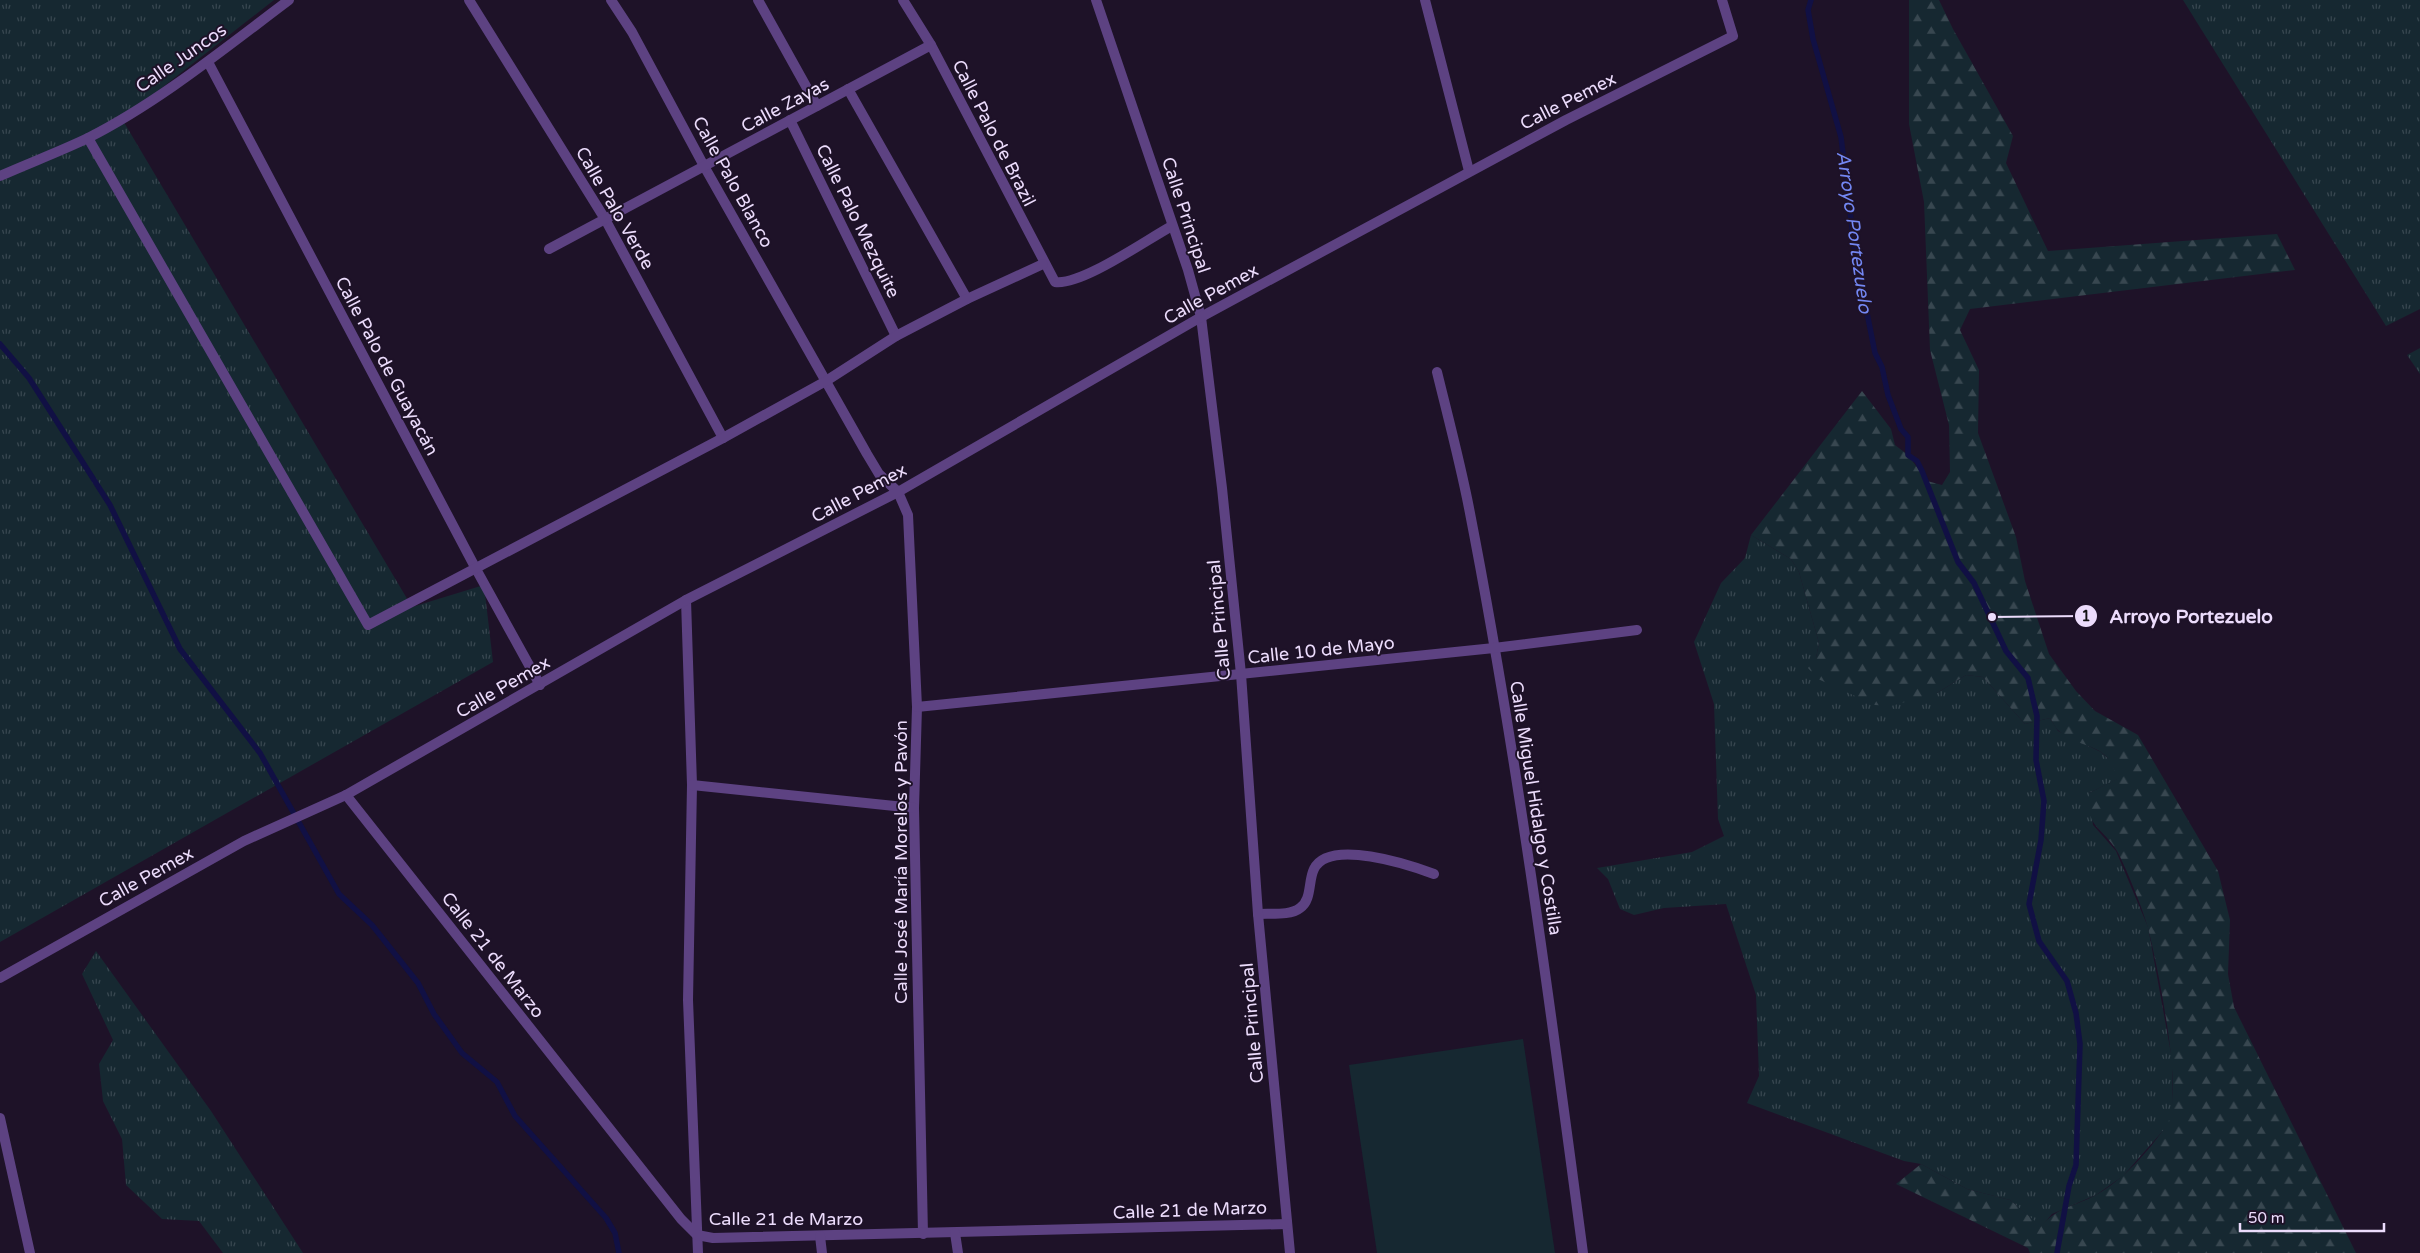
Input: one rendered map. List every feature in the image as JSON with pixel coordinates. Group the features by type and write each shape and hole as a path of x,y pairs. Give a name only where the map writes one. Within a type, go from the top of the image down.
{"street":[{"name":"Calle Juncos","path":"0,176 88,138 122,118 208,62 289,0"},
{"name":"Calle Palo Verde","path":"469,0 605,219 723,438"},
{"name":"Calle Palo Blanco","path":"611,0 632,32 704,166 879,474 898,492"},
{"path":"758,0 817,106"},
{"name":"Calle Palo de Brazil","path":"903,0 931,45 1055,282 1064,283 1083,276 1172,226"},
{"name":"Calle Principal","path":"1096,0 1201,317 1222,488 1241,674 1258,914 1290,1253"},
{"path":"1425,0 1469,171"},
{"name":"Calle Pemex","path":"0,978 244,841 346,795 686,600 898,492 1201,317 1469,171 1733,36 1722,0"},
{"name":"Calle Zayas","path":"548,249 931,45"},
{"name":"Calle Palo de Guayacán","path":"208,62 476,569 540,685"},
{"path":"848,90 967,299"},
{"name":"Calle Palo Mezquite","path":"790,120 896,336"},
{"path":"88,138 368,625 723,438 826,381 896,336 967,299 1044,264"},
{"name":"Calle Miguel Hidalgo y Costilla","path":"1438,372 1469,506 1494,648 1549,997 1583,1253"},
{"name":"Calle José María Morelos y Pavón","path":"898,492 908,515 917,707 914,808 923,1234"},
{"path":"686,600 692,784 688,1000 698,1253"},
{"name":"Calle 10 de Mayo","path":"917,707 1494,648 1637,630"},
{"path":"692,784 914,808"},
{"name":"Calle 21 de Marzo","path":"346,795 681,1219 697,1235 713,1238 1287,1224"},
{"path":"1258,914 1294,911 1301,908 1306,901 1314,868 1320,861 1330,856 1375,857 1408,864 1434,874"},
{"path":"0,1118 30,1253"},
{"path":"955,1233 958,1253"},
{"path":"820,1236 822,1253"}],"green space":[{"path":"0,0 274,0 122,119 412,607 484,585 493,662 0,942"},
{"path":"1909,0 1939,0 1953,29 2013,136 2006,163 2048,251 2277,234 2295,270 1970,309 1960,330 1979,370 1978,433 2016,537 2025,581 2049,654 2076,691 2095,711 2138,735 2218,871 2230,920 2228,974 2234,1007 2356,1253 2030,1253 2028,1248 1896,1184 1921,1164 1967,1189 2010,1200 2041,1226 2054,1214 2106,1189 2134,1165 2166,1126 2171,1111 2173,1089 2168,1030 2146,921 2139,900 2117,851 2096,826 2090,814 2089,793 2117,779 2108,758 2094,748 2077,742 2059,731 2050,718 2025,724 1983,677 1966,675 1937,693 1891,706 1875,705 1818,679 1808,668 1816,658 1819,643 1799,572 1791,559 1751,535 1862,391 1891,429 1895,445 1908,455 1927,481 1942,485 1950,472 1949,425 1930,350 1924,202 1909,124"},
{"path":"2183,0 2420,0 2420,309 2386,326"},
{"path":"2420,348 2420,374 2407,355"},
{"path":"1751,535 1791,559 1799,572 1819,643 1816,658 1937,693 1966,675 1983,677 2025,724 2050,718 2058,731 2101,752 2113,763 2118,779 2089,793 2093,825 2116,851 2148,927 2172,1059 2173,1110 2168,1125 2123,1176 2096,1195 2052,1214 2041,1227 2010,1200 1967,1189 1921,1164 1904,1161 1747,1103 1759,1076 1756,995 1726,904 1664,908 1634,915 1620,909 1608,879 1597,868 1692,852 1724,836 1718,819 1714,704 1694,642 1721,583 1745,558"},
{"path":"96,951 211,1111 303,1253 223,1253 199,1221 162,1219 126,1185 122,1139 103,1101 99,1064 113,1040 82,974"},
{"path":"1523,1039 1555,1253 1377,1253 1349,1065"}],"waterway":[{"name":"Arroyo Portezuelo","path":"1811,0 1808,10 1813,39 1841,137 1855,253 1875,353 1882,367 1888,395 1901,429 1908,437 1908,455 1917,461 1922,471 1958,562 1974,583 2006,651 2028,678 2037,716 2036,760 2044,801 2041,840 2029,904 2039,941 2067,981 2076,1013 2080,1044 2076,1165 2069,1186 2057,1253"},
{"path":"0,344 29,378 110,505 180,649 260,753 339,894 372,925 418,983 434,1014 462,1053 497,1082 515,1116 606,1218 615,1233 619,1253"}],"place":[{"name":"Arroyo Portezuelo","path":"1992,617"}]}
